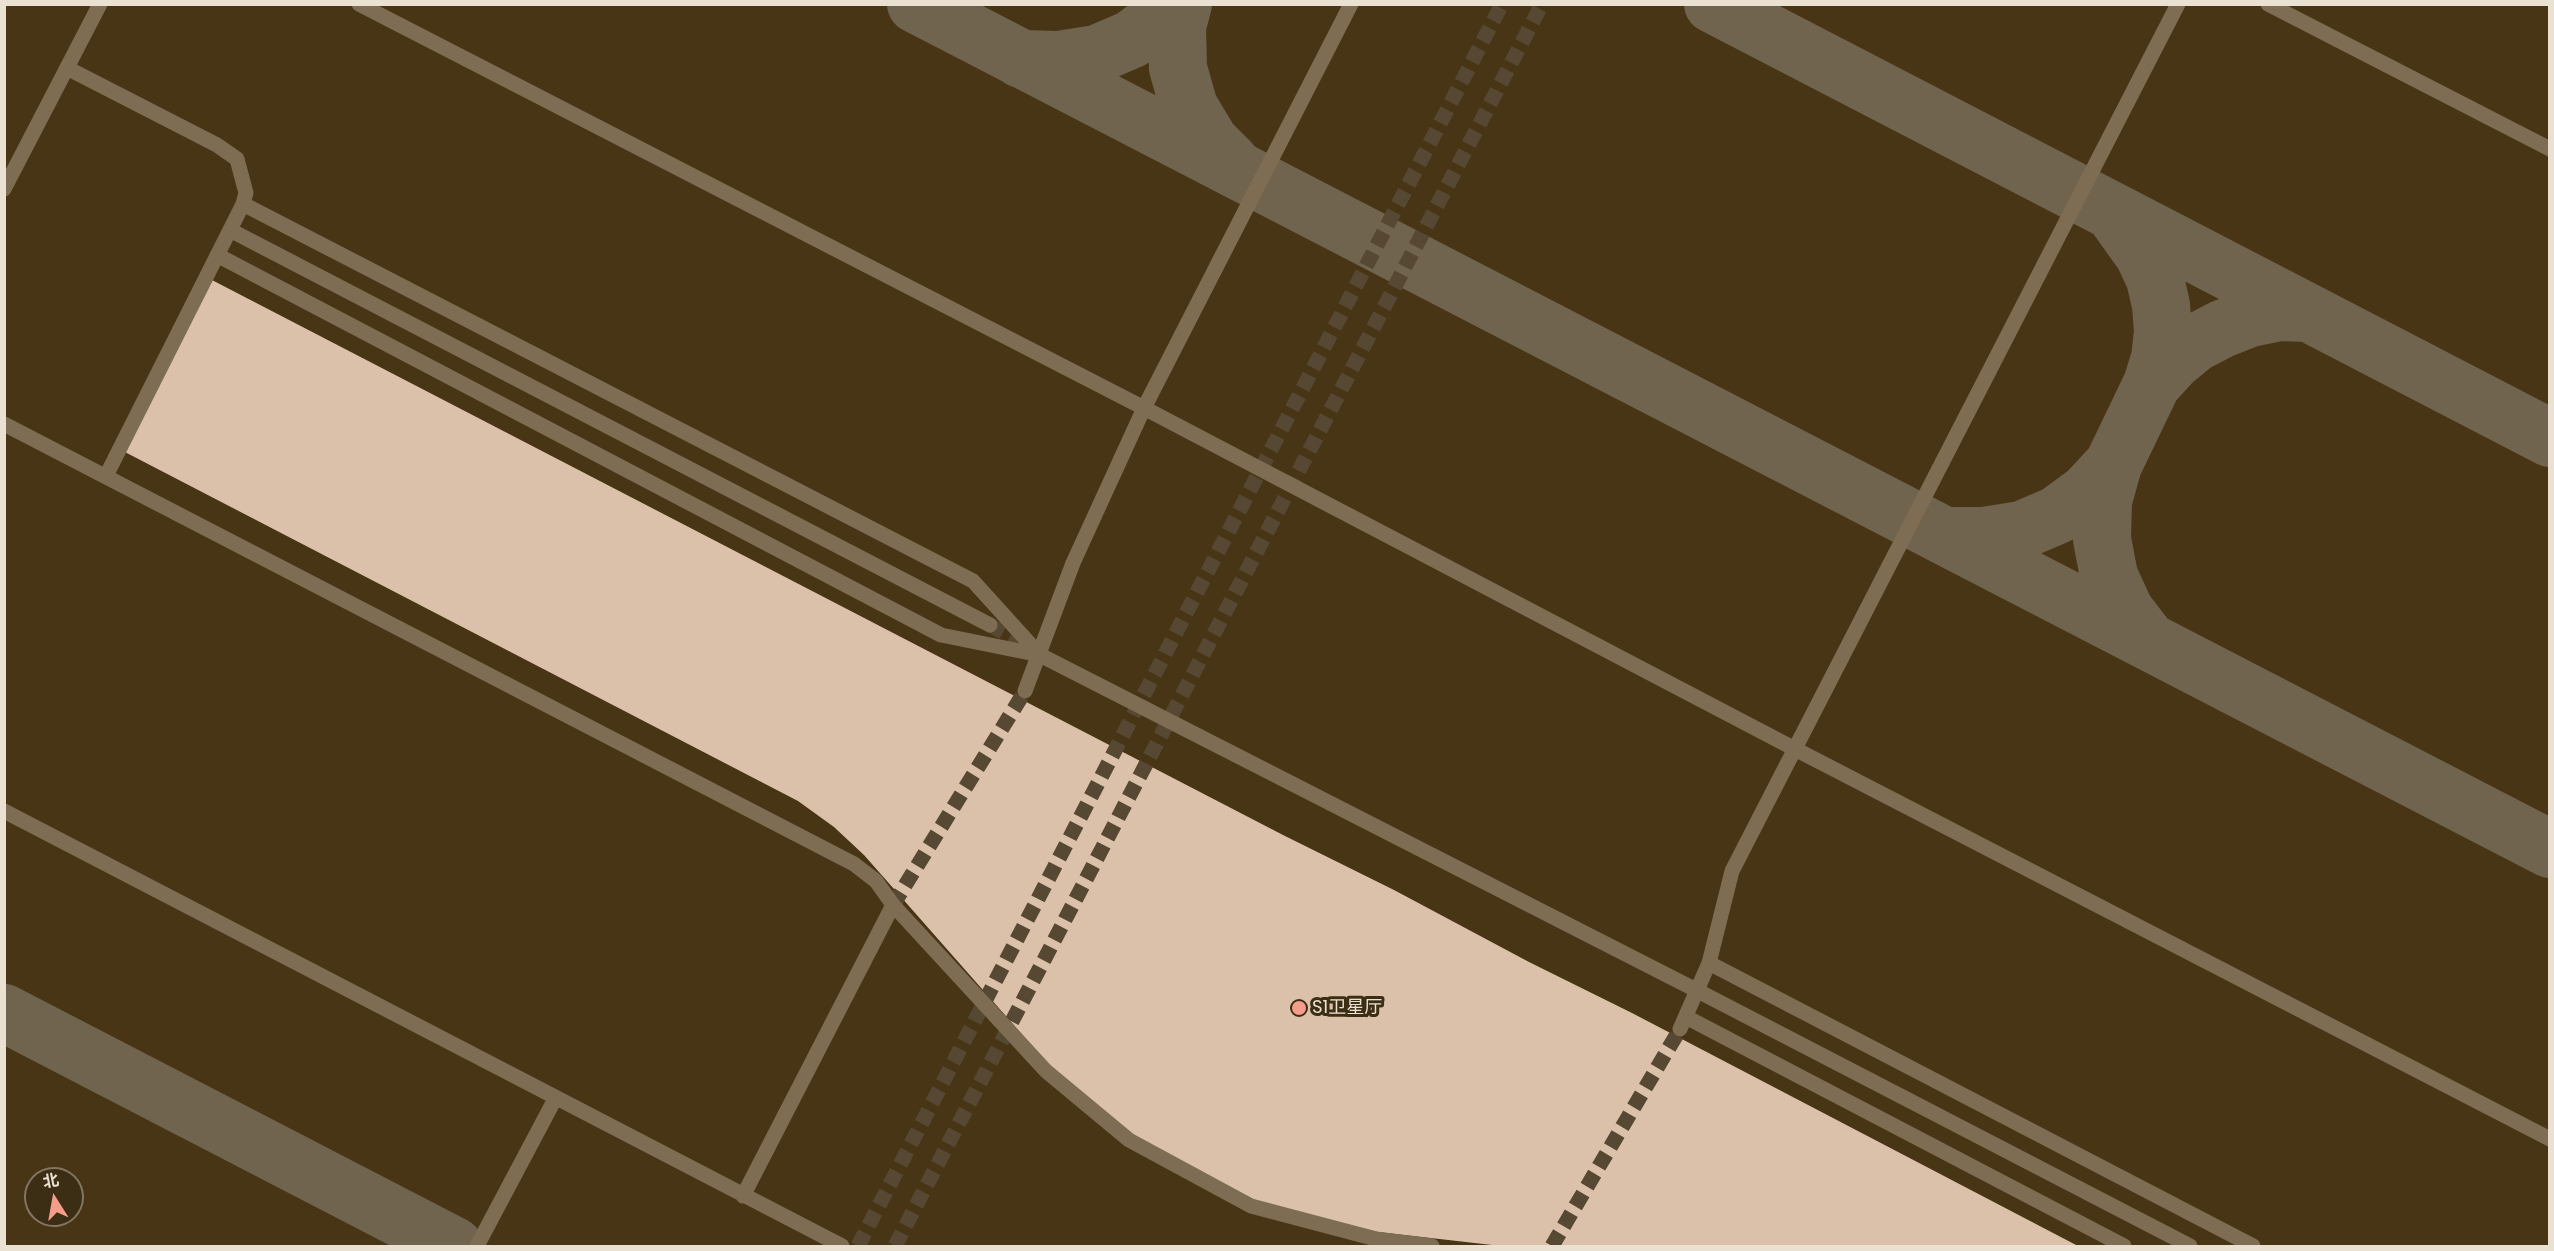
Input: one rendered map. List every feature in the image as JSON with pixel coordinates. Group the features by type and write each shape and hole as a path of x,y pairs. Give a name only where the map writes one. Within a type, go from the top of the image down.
{"lane":[{"path":"4,189 100,4"},
{"path":"359,4 1144,408 1793,748 2550,1139"},
{"path":"1025,691 1073,563 1144,408 1351,4"},
{"path":"2124,1246 1683,1023 1709,963 1732,871 1793,748 2178,4"},
{"path":"2268,4 2550,149"},
{"path":"67,68 218,145 237,159 246,193 243,204 106,476"},
{"path":"243,204 973,581 1040,655"},
{"path":"230,230 990,626"},
{"path":"217,255 941,635 1040,655 1698,991 2190,1246"},
{"path":"4,424 854,864 876,880 893,905 1046,1071 1129,1140 1251,1206 1376,1239 1432,1246"},
{"path":"4,811 842,1246"},
{"path":"743,1196 893,905"},
{"path":"1709,963 2253,1246"},
{"path":"477,1246 555,1099"}],"shaded area":[{"path":"5,5 2549,5 2549,1246 5,1246"}],"building":[{"name":"S1卫星厅","path":"210,279 1283,835 1394,890 1529,962 1632,1013 2078,1246 1501,1246 1378,1232 1267,1205 1216,1183 1137,1139 1049,1065 864,855 834,827 798,801 121,450"}],"taxiway":[{"path":"916,4 2550,849"},
{"path":"1021,59 1059,60 1097,54 1132,39 1162,16 1172,4"},
{"path":"1183,4 1177,27 1178,68 1189,107 1210,142 1231,163"},
{"path":"1713,4 2550,438"},
{"path":"2114,213 2144,255 2155,279 2161,305 2163,332 2160,358 2152,384 2113,465 2103,501 2102,539 2109,576 2125,611 2148,641"},
{"path":"2152,384 2172,362 2195,343 2222,329 2250,318 2279,312 2308,313"},
{"path":"1945,536 1984,536 2022,530 2057,515 2087,493 2113,465"},
{"path":"4,1013 454,1246"}],"tunnel":[{"path":"858,1246 1502,4"},
{"path":"895,1246 1542,4"},
{"path":"990,625 1032,648"},
{"path":"893,905 1025,691"},
{"path":"1552,1246 1680,1029"}],"place":[{"name":"S1卫星厅","path":"1299,1008"}]}
